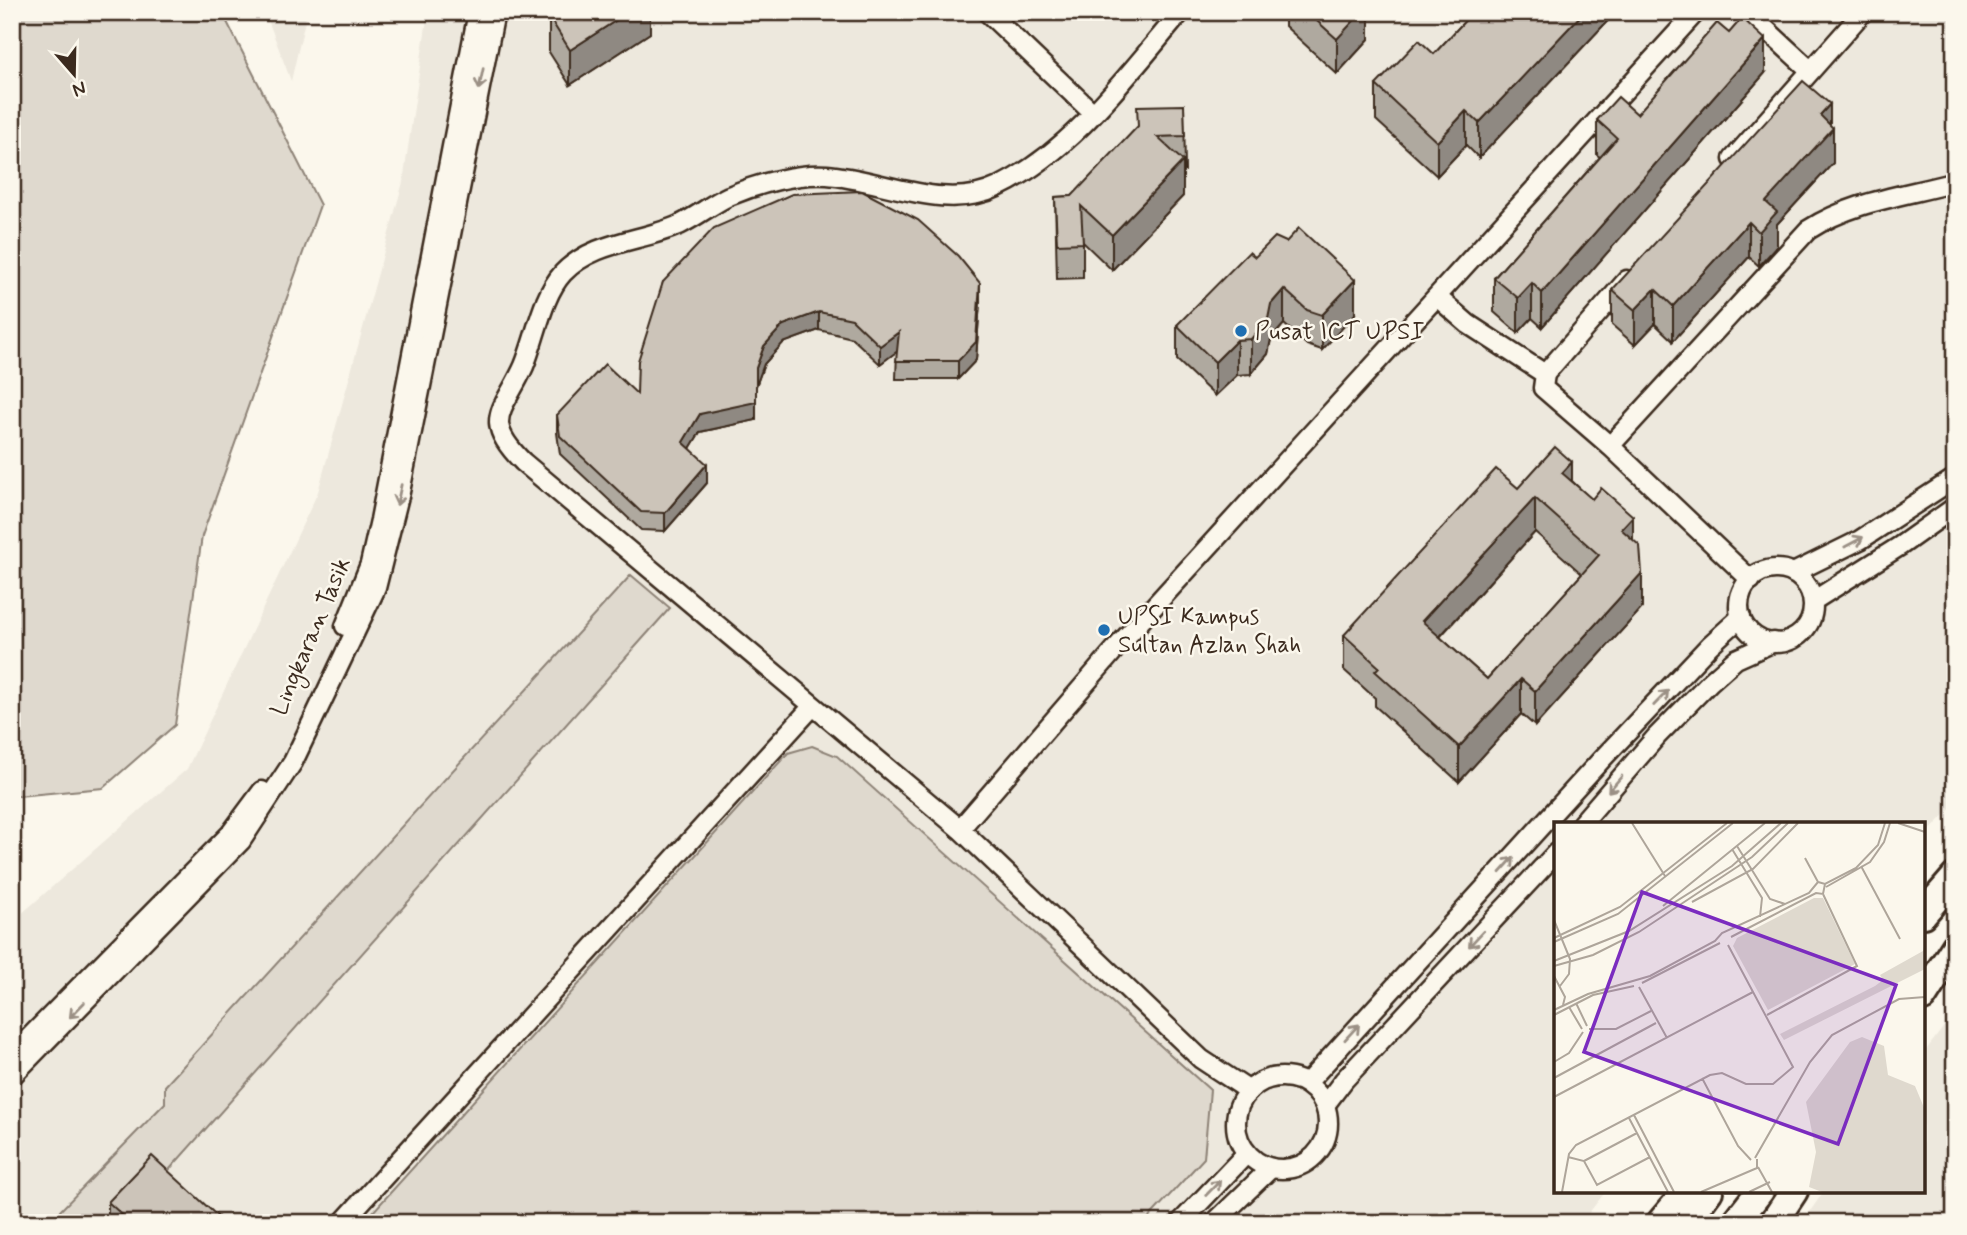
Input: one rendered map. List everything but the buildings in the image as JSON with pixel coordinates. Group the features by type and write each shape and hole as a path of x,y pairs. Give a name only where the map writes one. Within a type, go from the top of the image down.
{"main road":[{"path":"1925,912 1955,877"},
{"path":"1925,984 1955,946"},
{"path":"1925,994 1955,946"},
{"path":"1660,1223 1685,1193"},
{"path":"1685,1223 1708,1193"},
{"path":"1735,1223 1758,1193"},
{"path":"1773,1223 1793,1193"}],"street":[{"name":"Lingkaran Tasik","path":"12,1055 230,834 254,804 282,761 353,610 370,564 380,520 478,12"},
{"path":"12,1076 242,841 260,817 310,730 376,588 400,492 495,12"},
{"path":"988,12 1093,113"},
{"path":"1181,12 1093,113 1047,156 997,188 970,196 941,195 824,175 779,180 730,196 679,225 594,251 576,261 561,276 550,295 536,339 499,412 499,429 505,444 812,707 960,829 1201,1059 1248,1090"},
{"path":"960,829 1117,647 1696,12"},
{"path":"1747,12 1810,70"},
{"path":"1719,175 1863,12"},
{"path":"1610,446 1808,230 1833,214 1856,206 1955,182"},
{"path":"1637,269 1545,374 1543,388 1610,446 1751,580"},
{"path":"1437,296 1468,324 1545,374"},
{"path":"1793,573 1860,540 1955,478"},
{"path":"1813,601 1955,507"},
{"path":"1771,569 1793,573 1809,589 1813,601 1813,611 1804,631 1785,642 1774,642 1754,635 1741,617 1743,590 1751,580 1771,569"},
{"path":"1307,1083 1602,760 1710,645 1741,617"},
{"path":"1583,822 1657,736 1710,682 1736,659 1774,642"},
{"path":"342,1223 812,707"},
{"path":"1325,1105 1344,1080 1554,855"},
{"path":"1276,1076 1292,1077 1307,1083 1325,1105 1328,1130 1317,1153 1296,1167 1271,1168 1247,1154 1235,1128 1236,1115 1248,1090 1261,1081 1276,1076"},
{"path":"1180,1223 1247,1154"},
{"path":"1214,1223 1271,1168"}],"shaded area":[{"path":"12,12 222,12 320,205 202,536 175,725 103,788 18,796 12,795"},
{"path":"265,12 307,12 291,81"},
{"name":"UPSI Kampus Sultan Azlan Shah","path":"428,12 1955,12 1955,804 1925,836 1925,822 1554,822 1554,1193 1604,1193 1581,1223 12,1223 12,922 187,769 318,492 403,182"},
{"path":"631,575 670,608 161,1179 144,1171 107,1223 25,1223 34,1212 59,1212 165,1103 165,1086"},
{"path":"812,746 837,756 1210,1090 1204,1158 1144,1223 363,1223 788,753"},
{"path":"1955,1012 1955,1223 1802,1223 1823,1193 1925,1193 1925,1051"}],"place":[{"name":"Pusat ICT UPSI","path":"1241,331"},
{"name":"UPSI Kampus Sultan Azlan Shah","path":"1104,630"}]}
